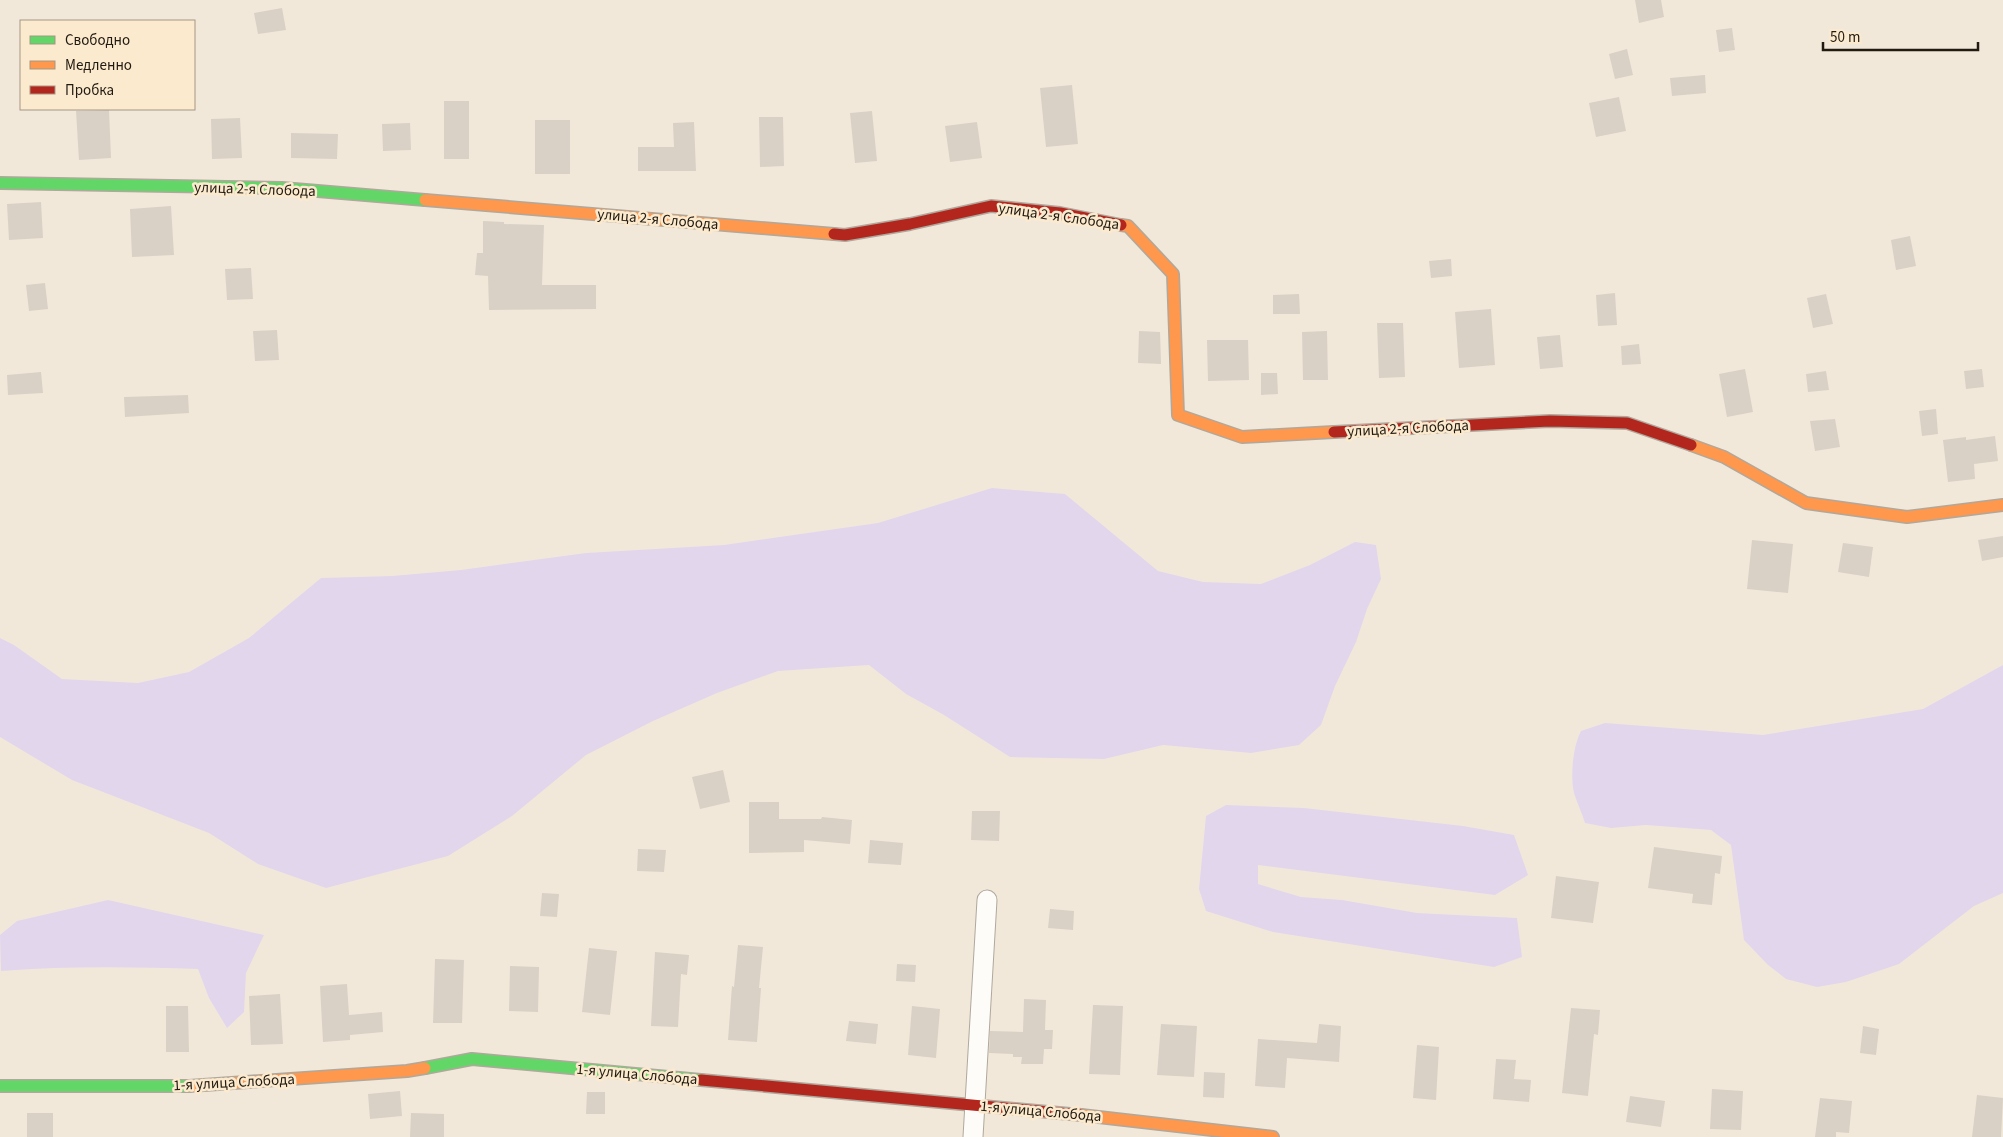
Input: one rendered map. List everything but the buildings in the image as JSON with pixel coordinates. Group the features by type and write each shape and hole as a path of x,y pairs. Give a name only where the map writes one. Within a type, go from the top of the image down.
{"street":[{"name":"улица 2-я Слобода","path":"0,183 282,188 845,235 910,224 992,206 1060,213 1128,226 1173,274 1178,415 1242,437 1550,421 1627,423 1724,457 1806,504 1907,517 2003,505"},
{"path":"973,1137 987,900"},
{"name":"1-я улица Слобода","path":"0,1086 200,1086 406,1071 472,1059 1135,1120 1274,1137"}],"shaded area":[{"path":"992,488 1065,494 1158,571 1203,582 1261,584 1310,565 1355,542 1376,545 1381,579 1367,609 1356,642 1335,686 1321,725 1299,745 1251,753 1163,745 1104,759 1010,757 944,715 906,694 869,665 778,671 717,693 653,721 586,755 512,816 448,856 326,888 258,864 209,833 72,780 0,737 0,638 14,645 62,679 138,683 189,672 249,638 321,578 392,576 461,570 586,553 724,545 878,523"},
{"path":"2003,665 2003,893 1974,906 1899,964 1846,982 1817,987 1786,979 1768,965 1744,940 1731,845 1711,830 1646,825 1611,828 1585,823 1574,793 1572,778 1573,761 1578,737 1581,731 1605,723 1763,735 1923,709"},
{"path":"1226,805 1304,808 1463,826 1514,835 1528,875 1495,895 1258,865 1258,884 1301,897 1342,900 1417,913 1517,918 1522,957 1494,967 1273,932 1206,911 1199,889 1206,816"},
{"path":"108,900 264,935 246,973 244,1012 227,1028 209,998 198,969 100,967 1,971 0,935 17,921"}],"traffic: fast":[{"path":"0,183 282,188 425,200"},
{"path":"425,1068 472,1059 701,1080"},
{"path":"0,1086 189,1086"}],"traffic: slow":[{"path":"425,200 834,234"},
{"path":"1121,225 1128,226 1173,274 1178,415 1242,437 1334,432"},
{"path":"1691,445 1724,457 1806,503 1907,517 2003,505"},
{"path":"189,1086 407,1071 425,1068"},
{"path":"1081,1115 1273,1137"}],"traffic: jam":[{"path":"834,234 845,235 910,224 991,206 1060,213 1121,225"},
{"path":"1334,432 1550,421 1627,423 1691,445"},
{"path":"701,1080 1081,1115"}]}
